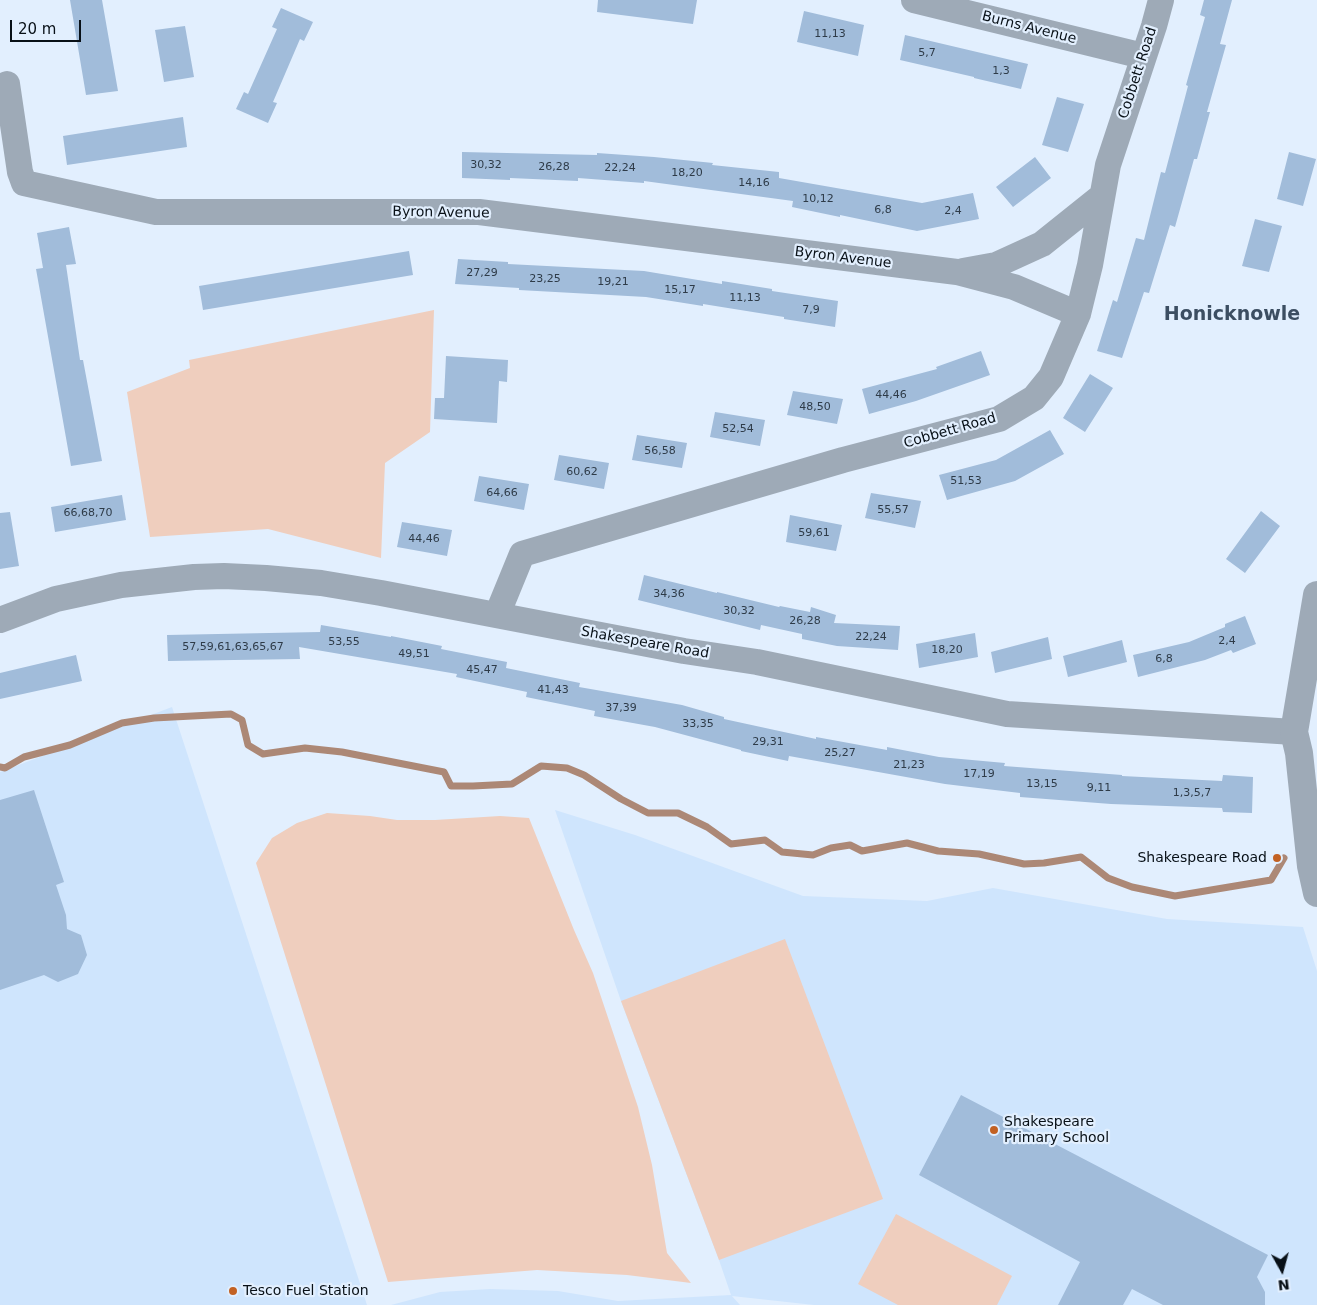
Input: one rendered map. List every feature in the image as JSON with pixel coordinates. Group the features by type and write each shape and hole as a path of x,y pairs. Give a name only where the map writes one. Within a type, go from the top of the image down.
{"street":[{"name":"Burns Avenue","path":"914,0 1143,56"},
{"name":"Cobbett Road","path":"497,615 522,554 834,463 999,419 1034,398 1051,377 1078,314 1090,265 1108,164 1161,0"},
{"name":"Byron Avenue","path":"7,84 20,172 24,183 156,212 479,212 957,272 1014,287 1078,314"},
{"name":"Byron Avenue","path":"957,272 996,264 1042,244 1102,196"},
{"name":"Shakespeare Road","path":"0,620 56,599 120,585 194,577 266,578 321,583 381,593 684,651 757,662 1007,714 1294,732"},
{"path":"1317,595 1294,732 1299,753 1311,866 1317,892"}],"shaded area":[{"path":"434,310 430,432 385,463 381,558 268,529 150,537 127,392 190,368 189,360"},
{"path":"172,707 367,1305 0,1305 0,772"},
{"name":"Shakespeare Primary School","path":"555,810 635,835 803,896 927,901 993,888 1167,919 1303,927 1317,971 1317,1305 814,1305 732,1296 740,1305 391,1305 440,1292 490,1289 558,1291 618,1301 731,1295 621,1001"},
{"path":"327,813 397,820 500,816 529,818 593,973 638,1107 652,1165 667,1253 691,1283 627,1275 537,1270 388,1282 256,863 272,838 297,823"},
{"path":"785,939 883,1199 719,1260 621,1001"},
{"path":"896,1214 1012,1276 997,1305 898,1305 858,1284"}],"building":[{"path":"70,0 102,0 118,91 86,95"},
{"path":"598,0 697,0 693,24 597,12"},
{"path":"1204,0 1232,0 1220,44 1226,45 1207,112 1210,112 1197,159 1194,159 1175,227 1170,225 1149,293 1144,292 1122,358 1097,351 1113,300 1117,302 1136,238 1144,240 1161,172 1165,173 1188,86 1186,85 1205,17 1200,15"},
{"path":"281,8 313,22 304,41 300,39 273,102 277,103 268,123 236,109 244,92 248,94 277,29 272,27"},
{"path":"804,11 864,25 858,56 797,42"},
{"path":"185,26 194,77 164,82 155,30"},
{"path":"905,35 1028,64 1021,89 900,60"},
{"path":"1057,97 1084,104 1068,152 1042,145"},
{"path":"183,117 187,147 67,165 63,136"},
{"path":"462,152 597,155 597,153 713,163 712,165 779,172 779,178 922,203 973,193 979,219 917,231 792,207 793,201 644,181 644,183 578,178 578,181 462,178"},
{"path":"1289,152 1316,159 1303,206 1277,199"},
{"path":"1035,157 1051,178 1013,207 996,187"},
{"path":"1255,219 1282,226 1269,272 1242,266"},
{"path":"69,227 76,264 66,265 80,360 83,360 102,461 71,466 36,269 43,268 37,233"},
{"path":"409,251 413,275 203,310 199,286"},
{"path":"458,259 508,262 508,264 644,271 722,284 722,281 772,289 772,291 838,301 835,327 703,304 703,306 646,297 519,290 519,288 455,284"},
{"path":"981,351 990,375 916,401 869,414 862,389 937,369 936,367"},
{"path":"446,356 508,360 507,382 499,381 497,423 434,419 435,398 444,398"},
{"path":"1090,374 1113,388 1085,432 1063,418"},
{"path":"793,391 843,399 837,424 787,415"},
{"path":"715,412 765,420 760,446 710,437"},
{"path":"1050,430 1064,454 1015,481 947,500 939,475 996,460"},
{"path":"637,435 687,443 682,468 632,460"},
{"path":"559,455 609,463 604,489 554,480"},
{"path":"479,476 529,484 524,510 474,501"},
{"path":"871,493 921,501 915,528 865,518"},
{"path":"122,495 126,520 55,532 51,507"},
{"path":"1261,511 1280,526 1245,573 1226,559"},
{"path":"10,512 19,566 0,569 0,513"},
{"path":"790,515 842,525 836,551 786,542"},
{"path":"402,522 452,530 447,556 397,547"},
{"path":"644,575 779,607 810,612 811,607 836,615 834,623 900,626 898,650 837,646 802,639 802,634 761,625 760,630 638,600"},
{"path":"1245,616 1256,644 1233,653 1231,650 1205,660 1138,677 1133,655 1189,642 1225,627 1225,624"},
{"path":"321,625 442,646 441,649 507,662 506,668 580,683 579,687 682,705 724,717 724,719 816,739 816,737 887,750 887,747 939,757 1005,763 1004,766 1122,776 1222,781 1223,775 1253,777 1252,813 1223,812 1222,808 1111,804 1020,797 1020,793 945,784 789,756 788,761 741,751 655,727 594,716 595,711 526,697 527,692 456,677 457,674 299,647 300,659 168,661 167,635 320,632"},
{"path":"975,633 978,657 919,668 916,644"},
{"path":"1048,637 1052,659 995,673 991,652"},
{"path":"1122,640 1127,662 1068,677 1063,656"},
{"path":"76,655 82,681 0,699 0,673"},
{"path":"34,790 64,882 56,885 66,915 67,929 81,935 87,955 78,974 58,982 44,975 0,990 0,800"},
{"path":"961,1095 1268,1255 1257,1277 1265,1292 1265,1305 1163,1305 1132,1289 1123,1305 1058,1305 1080,1262 919,1175"}],"waterway":[{"path":"0,767 5,768 24,757 70,745 122,723 154,718 231,714 242,720 248,745 263,754 305,748 342,752 444,772 451,786 512,784 541,766 567,768 584,775 621,799 648,813 678,813 707,827 731,844 765,840 782,852 813,855 831,848 850,845 862,851 907,843 938,851 979,854 1024,864 1081,857 1108,878 1132,887 1175,896 1271,880 1284,858"}],"place":[{"name":"Shakespeare Road","path":"1277,858"},
{"name":"Shakespeare Primary School","path":"994,1130"},
{"name":"Tesco Fuel Station","path":"233,1291"}],"district":[{"name":"Honicknowle","path":"1232,315"}]}
